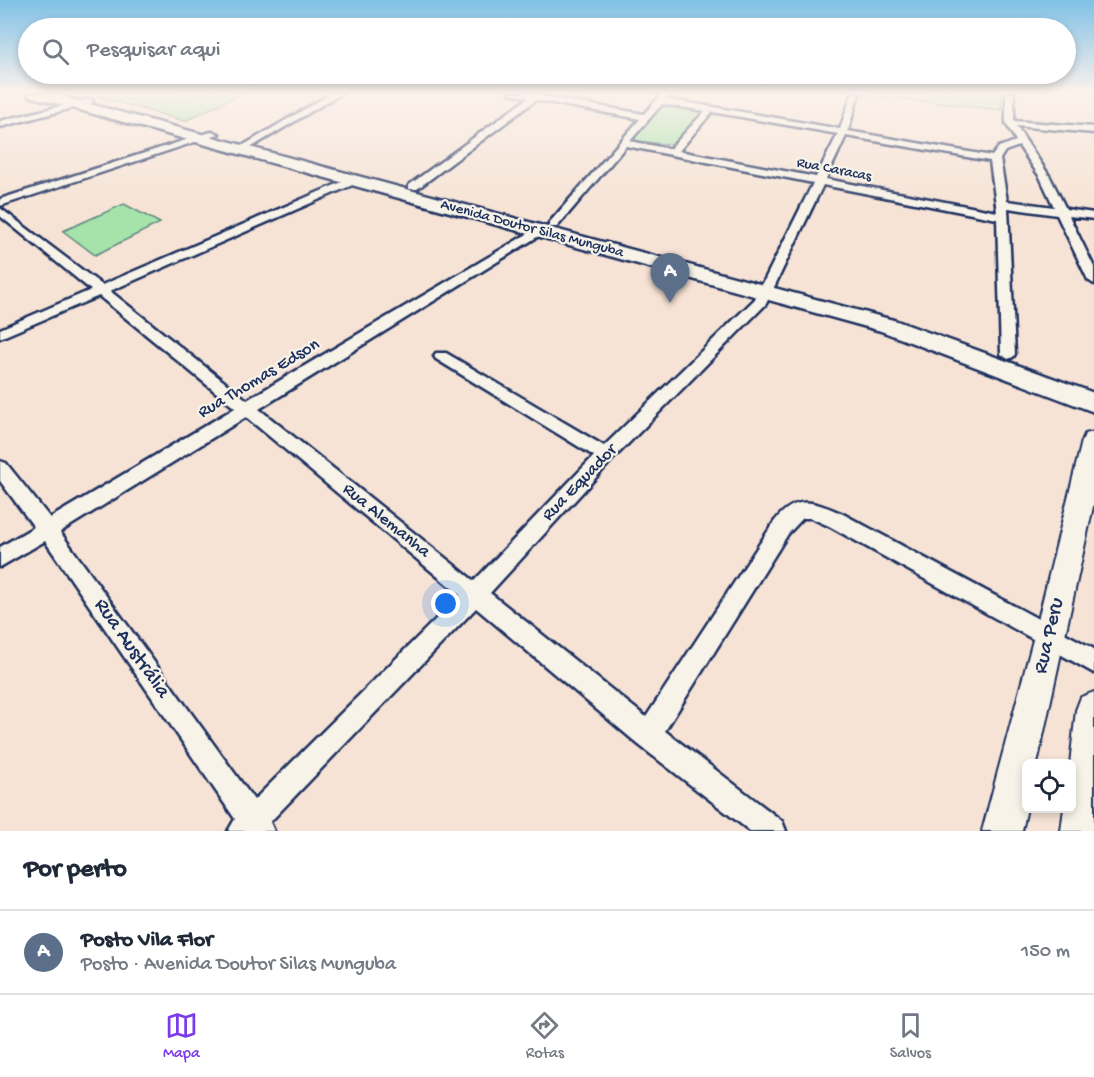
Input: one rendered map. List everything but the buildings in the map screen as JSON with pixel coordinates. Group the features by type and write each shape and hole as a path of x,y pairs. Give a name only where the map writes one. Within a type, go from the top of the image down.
{"main road":[{"name":"Avenida Doutor Silas Munguba","path":"192,132 413,187 546,228"},
{"name":"Avenida Doutor Silas Munguba","path":"247,146 353,181 546,228 768,287 890,326 1094,404"},
{"name":"Avenida Doutor Silas Munguba","path":"768,287 851,303 1008,354 1094,390"}],"street":[{"path":"247,146 272,132"},
{"path":"413,187 488,132"},
{"name":"Rua Thomas Edson","path":"0,558 546,228 634,132"},
{"path":"672,153 691,132"},
{"path":"836,132 995,159"},
{"path":"1015,132 1045,177 1094,279"},
{"name":"Rua Equador","path":"251,828 606,455 761,301 843,133"},
{"path":"0,203 208,136"},
{"path":"1008,354 1002,211 995,159 997,152 1002,148 1021,142"},
{"name":"Rua Caracas","path":"624,144 818,183 1002,211 1061,212 1094,216"},
{"path":"0,334 353,181"},
{"name":"Rua Alemanha","path":"0,211 248,409 648,736 772,831"},
{"path":"441,356 606,455"},
{"name":"Rua Peru","path":"1002,831 1092,458"},
{"name":"Rua Austrália","path":"0,468 47,529 251,828"},
{"path":"648,736 781,528 791,513 798,510 815,512 836,520 1094,661"},
{"path":"1081,831 1094,710"}],"green space":[{"path":"640,132 685,132 673,145 638,141 634,138"},
{"path":"124,204 160,223 95,255 63,231"}],"place":[{"name":"Posto Vila Flor","path":"670,303"}]}
